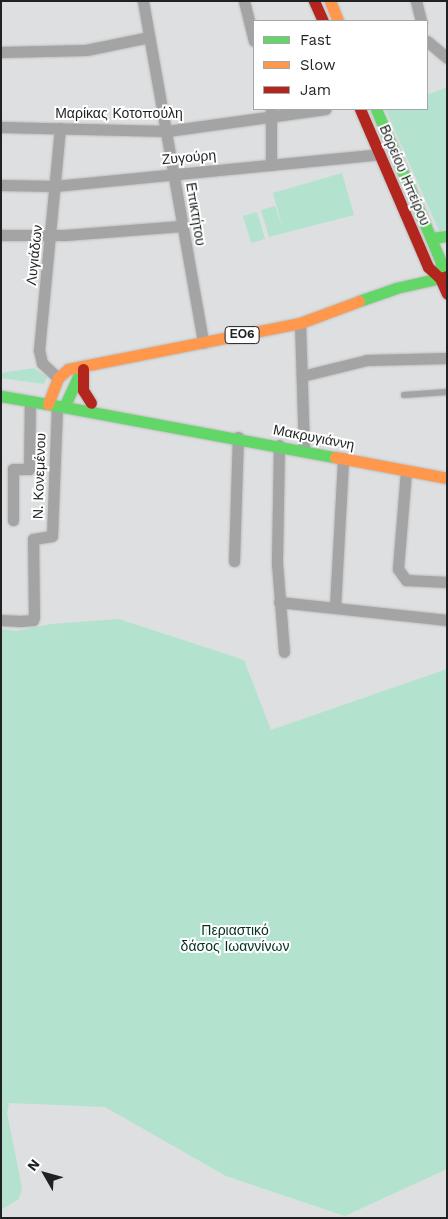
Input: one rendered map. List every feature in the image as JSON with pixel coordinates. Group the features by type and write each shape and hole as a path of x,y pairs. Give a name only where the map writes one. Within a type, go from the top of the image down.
{"main road":[{"path":"314,1 323,20"},
{"path":"330,1 338,20"},
{"name":"Βορείου Ηπείρου","path":"360,110 428,267 443,277"},
{"name":"Βορείου Ηπείρου","path":"376,110 432,238 441,262 447,294"},
{"path":"412,230 432,238 447,236"},
{"name":"ΕΟ6","path":"396,288 411,275 441,262"},
{"name":"ΕΟ6","path":"58,378 68,369 300,323 396,288 443,277"},
{"path":"57,402 83,366"},
{"path":"83,366 83,390 92,403"},
{"path":"57,402 58,378"},
{"name":"Μακρυγιάννη","path":"1,385 57,402 447,478"},
{"name":"Μακρυγιάννη","path":"1,396 30,401 92,403 175,425"}],"street":[{"name":"Επικτήτου","path":"143,1 203,343"},
{"path":"244,1 253,37"},
{"path":"416,1 421,20"},
{"path":"1,52 86,50 150,37"},
{"path":"428,42 447,58"},
{"name":"Μαρίκας Κοτοπούλη","path":"1,128 167,131 271,112 307,110"},
{"path":"270,165 271,112"},
{"name":"Λυγιάδων","path":"58,378 42,363 39,350 60,128"},
{"name":"Ζυγούρη","path":"1,185 55,186 379,154"},
{"path":"1,235 51,235 182,226"},
{"path":"300,323 304,450"},
{"path":"302,376 367,360 447,358"},
{"path":"13,520 13,469 30,469 30,401"},
{"name":"Ν. Κονεμένου","path":"1,620 33,620 33,539 52,536 57,402"},
{"path":"234,561 238,437"},
{"path":"279,445 279,602 284,652"},
{"path":"335,608 343,458"},
{"path":"406,471 398,570 406,580 447,582"},
{"path":"279,602 447,620"}],"lane":[{"path":"404,395 447,392"}],"green space":[{"path":"447,87 447,228 439,231 386,110 428,110 428,95"},
{"path":"342,173 354,215 269,237 261,210 275,206 283,229 273,193"},
{"path":"257,212 265,239 251,243 243,216"},
{"path":"34,368 47,377 44,384 1,378 1,373"},
{"name":"Περιαστικό δάσος Ιωαννίνων","path":"119,619 244,660 271,730 447,669 447,1169 345,1216 226,1176 105,1107 9,1103 7,1113 22,1188 19,1199 1,1210 1,629 17,631 51,624"}],"traffic: fast":[{"path":"376,110 441,262 440,278"},
{"path":"432,238 447,236"},
{"path":"359,301 396,288 440,278"},
{"path":"1,396 64,407 83,366"},
{"path":"64,407 335,457"}],"traffic: slow":[{"path":"330,1 338,20"},
{"path":"48,404 58,378 68,369 300,323 359,301"},
{"path":"335,457 447,478"}],"traffic: jam":[{"path":"314,1 323,20"},
{"path":"360,110 428,267 440,278"},
{"path":"447,276 440,278 447,294"},
{"path":"83,369 83,390 91,403"}]}
